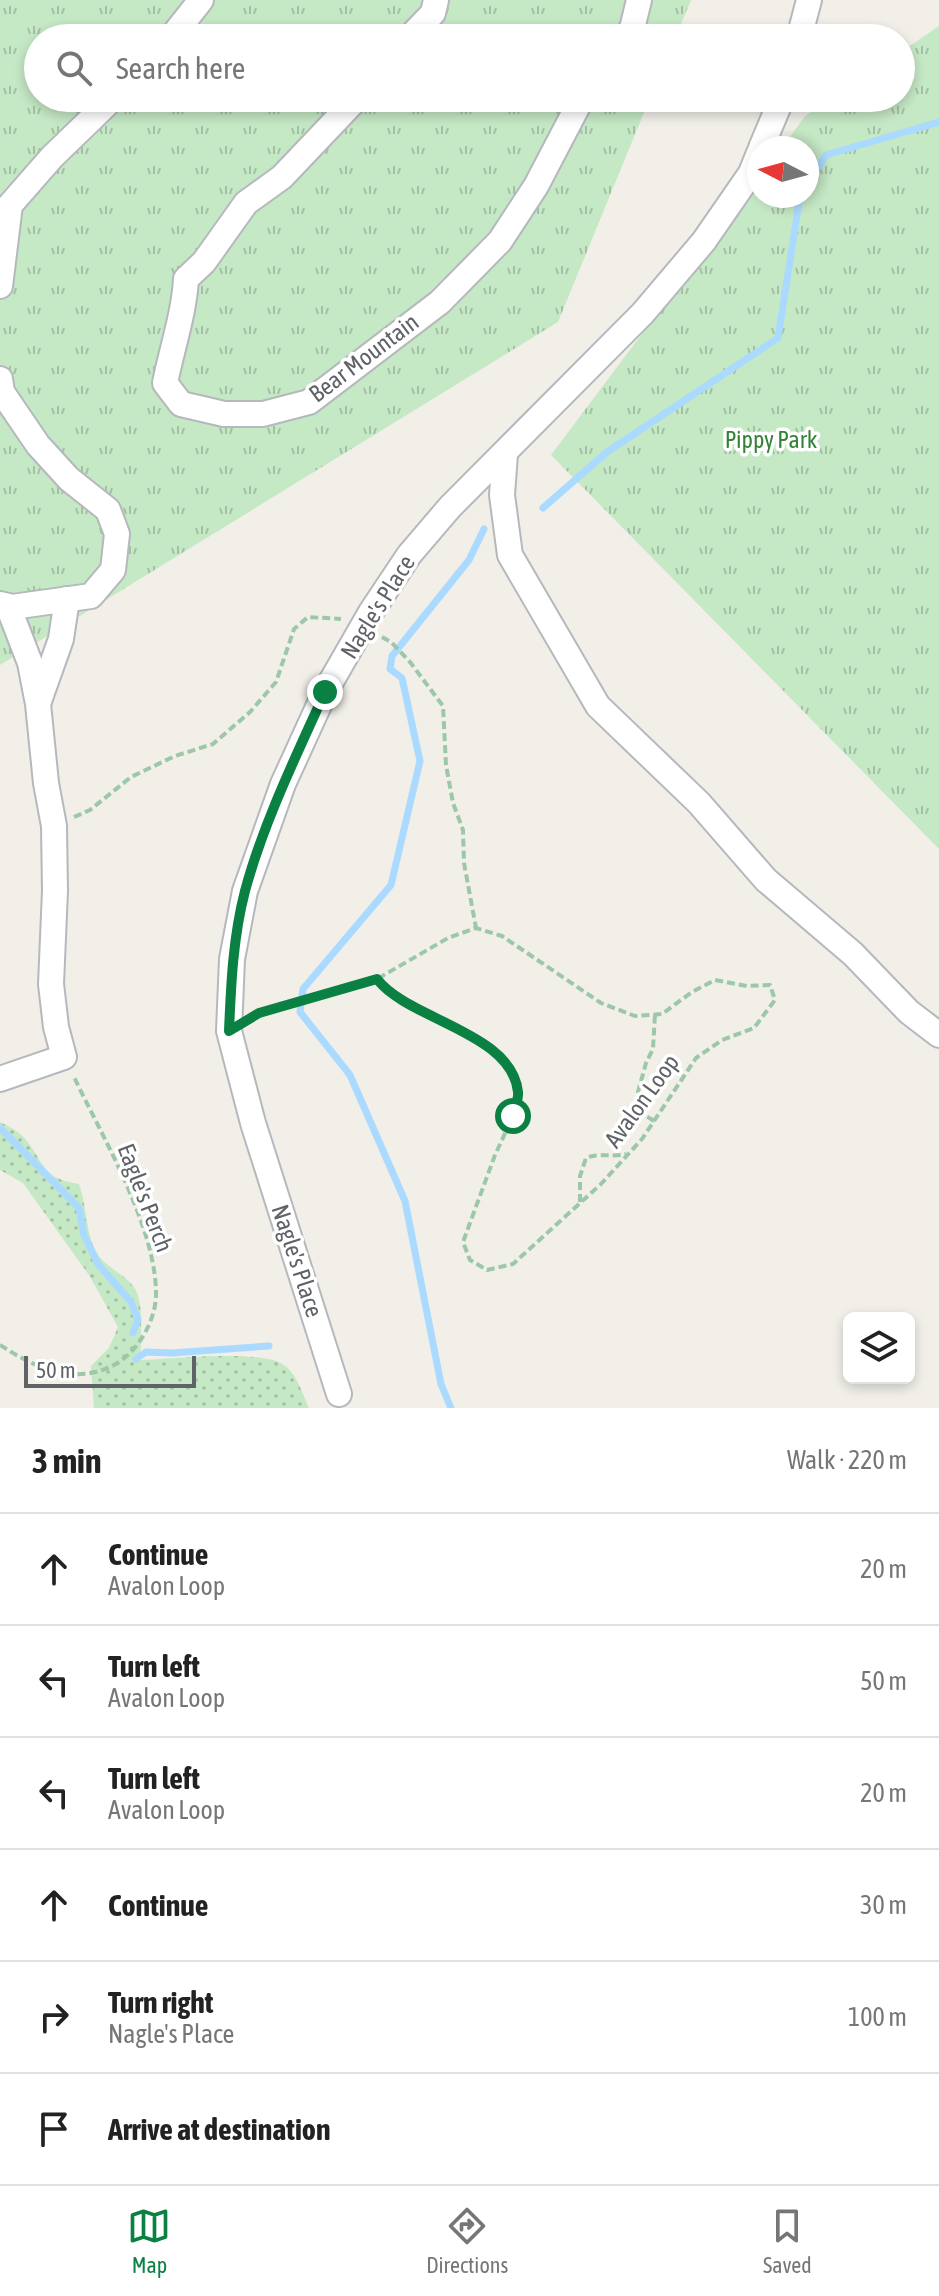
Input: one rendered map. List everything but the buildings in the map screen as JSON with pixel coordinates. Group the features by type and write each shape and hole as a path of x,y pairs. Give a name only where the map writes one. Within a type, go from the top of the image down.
{"street":[{"path":"182,24 201,0"},
{"path":"422,24 433,13 436,0"},
{"path":"633,24 639,0"},
{"path":"803,24 809,0"},
{"path":"0,286 10,205 52,157 99,112"},
{"name":"Bear Mountain","path":"344,112 282,177 246,203 204,262 186,279 184,311 173,342 165,383 181,404 224,414 263,414 309,402 440,302 500,241 536,186 575,112"},
{"name":"Nagle's Place","path":"766,136 776,112"},
{"name":"Nagle's Place","path":"339,1394 253,1123 229,1031 232,959 245,891 289,771 325,692 409,555 450,507 643,313 704,241 747,179"},
{"path":"0,379 2,392 38,445 69,479 108,510 117,534 113,570 91,596 4,605 30,663 38,704 54,826 51,984 56,1027 64,1057 0,1079"},
{"path":"505,454 502,495 510,555 598,706 699,803 766,880 853,954 909,1012 939,1035"},
{"path":"38,704 61,639 67,599"}],"path":[{"path":"54,826 90,810 131,777 175,756 213,744 250,712 276,682 294,629 308,617 347,620 363,628"},
{"path":"229,1031 259,1013 377,979 448,938 476,928 464,863 463,830 453,803 446,765 443,706 391,642"},
{"name":"Avalon Loop","path":"377,979 385,990 478,1038 508,1066 518,1092 513,1116 463,1242 470,1260 487,1270 513,1264 629,1154 696,1058 722,1040 754,1028 775,1000 770,985 747,986 715,980 662,1014 635,1016 601,1003 502,936 476,928"},
{"path":"654,1121 640,1112 638,1092 653,1049 655,1014"},
{"name":"Eagle's Perch","path":"0,1345 40,1369 73,1376 101,1371 124,1359 147,1331 156,1297 151,1257 133,1203 64,1057"},
{"path":"580,1203 580,1176 586,1158 598,1153 615,1157 629,1154"}],"green space":[{"path":"0,0 691,0 681,24 24,24 24,112 644,112 558,322 0,665"},
{"name":"Pippy Park","path":"939,26 939,849 551,455 747,194 747,208 819,208 819,136 791,136 805,116 811,112 915,112 915,42"},
{"path":"0,1122 24,1138 51,1174 79,1184 96,1251 103,1261 129,1281 137,1293 141,1311 141,1360 237,1356 272,1360 284,1365 293,1374 309,1408 94,1408 91,1366 109,1348 118,1327 89,1275 23,1183 0,1170"}],"waterway":[{"path":"819,166 826,155 939,122"},
{"path":"543,508 607,452 778,338 798,208"},
{"path":"451,1408 441,1384 405,1201 350,1075 300,1012 303,989 391,885 420,761 402,678 390,669 392,656 469,560 484,529"},
{"path":"0,1128 79,1208 84,1235 98,1264 131,1302 138,1320 133,1333"},
{"path":"136,1359 146,1352 269,1346"}],"route":[{"path":"325,692 283,784 245,891 232,959 229,1031 259,1013 377,979 385,990 478,1038 508,1066 518,1092 513,1116"}]}
